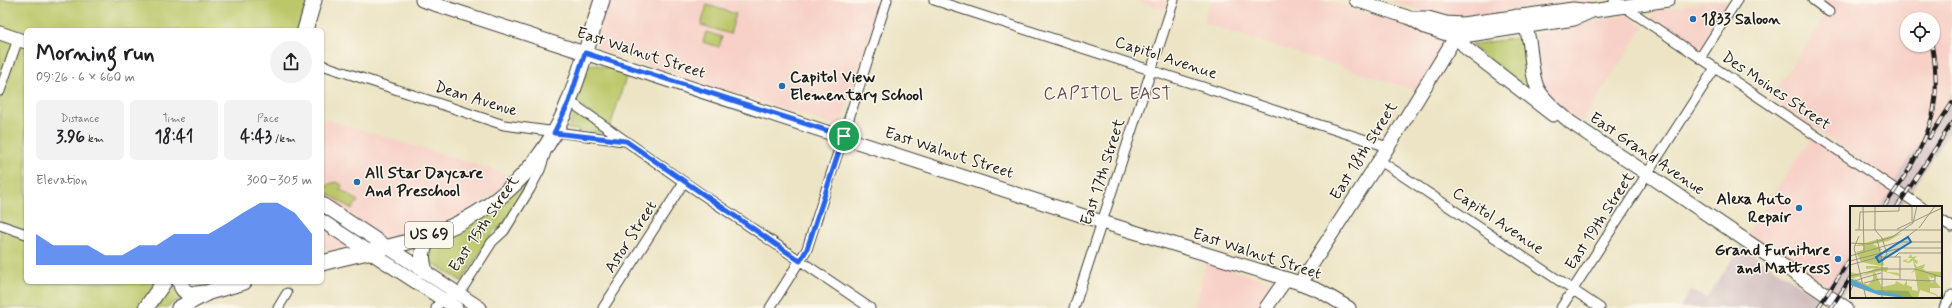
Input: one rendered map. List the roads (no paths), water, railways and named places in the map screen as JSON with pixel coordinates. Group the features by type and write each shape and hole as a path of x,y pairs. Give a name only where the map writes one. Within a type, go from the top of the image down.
{"main road":[{"path":"306,28 314,0"},
{"name":"East 15th Street","path":"433,234 474,216 485,209 511,188 547,146 569,102 602,0"},
{"path":"426,271 422,253 425,244 433,234"},
{"name":"US 69","path":"324,262 433,234"},
{"path":"146,308 163,284"},
{"path":"180,284 181,288 186,293 193,295 237,284"},
{"path":"179,308 209,292"}],"street":[{"name":"East Walnut Street","path":"422,0 844,136 1102,222 1300,283 1320,291 1349,308"},
{"path":"770,308 807,249 888,0"},
{"name":"Capitol Avenue","path":"934,0 1151,69 1388,147"},
{"name":"East 17th Street","path":"1074,308 1174,0"},
{"path":"1356,0 1410,18 1425,27 1456,30 1470,36 1574,19 1592,11 1619,3 1668,0"},
{"path":"1700,58 1737,0"},
{"path":"1812,0 1829,12"},
{"name":"Des Moines Street","path":"1619,3 1921,206"},
{"path":"1456,30 1516,16 1572,9 1592,11"},
{"path":"1516,16 1526,27"},
{"name":"East Grand Avenue","path":"1526,27 1532,71 1537,88 1548,102 1570,122 1846,308"},
{"name":"East Grand Avenue","path":"1456,30 1468,50 1551,114 1570,122"},
{"name":"East 18th Street","path":"1300,283 1388,147 1456,30"},
{"path":"0,33 22,40 0,91"},
{"name":"Dean Avenue","path":"324,66 504,125 554,133 626,141"},
{"name":"East 19th Street","path":"1561,308 1648,175 1715,68"},
{"name":"Dean Avenue","path":"569,102 870,308"},
{"name":"East 15th Street","path":"439,303 459,294 492,242 506,227 535,180 543,164 547,146"},
{"name":"Capitol Avenue","path":"1379,160 1600,308"},
{"name":"Astor Street","path":"603,308 684,182"},
{"path":"324,205 426,271 480,308"},
{"path":"1942,221 1952,227"},
{"path":"324,222 368,251 439,303 456,308"},
{"path":"0,225 24,233"},
{"path":"1266,308 1286,279"},
{"path":"278,308 287,293"},
{"path":"1944,308 1952,295"}],"railway":[{"path":"1908,171 1924,139 1934,111 1936,81 1933,52"},
{"path":"1929,138 1952,103"},
{"path":"1898,206 1952,123"},
{"path":"1885,206 1911,167"},
{"path":"1818,308 1850,260"},
{"path":"1831,308 1850,279"}],"place":[{"name":"1833 Saloon","path":"1693,19"},
{"name":"Capitol View Elementary School","path":"782,86"},
{"name":"All Star Daycare And Preschool","path":"357,182"},
{"name":"Alexa Auto Repair","path":"1799,208"},
{"name":"Grand Furniture and Mattress","path":"1838,259"}],"district":[{"name":"CAPITOL EAST","path":"1108,94"}]}
